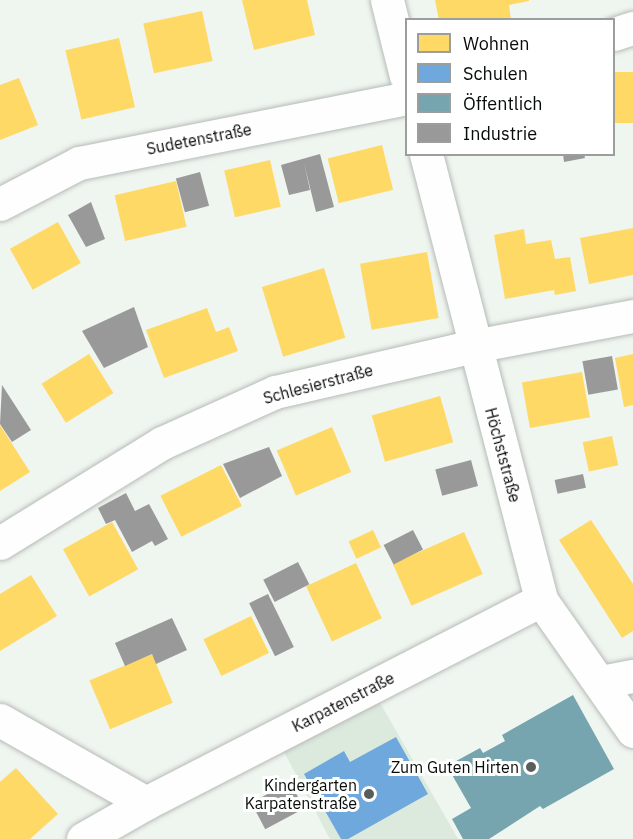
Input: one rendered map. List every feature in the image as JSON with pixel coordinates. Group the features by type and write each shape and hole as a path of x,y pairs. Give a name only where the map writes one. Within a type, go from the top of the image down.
{"street":[{"path":"387,0 405,72"},
{"path":"615,34 633,28"},
{"name":"Sudetenstraße","path":"0,204 80,163 405,99"},
{"name":"Höchststraße","path":"426,156 541,600 601,682 633,732"},
{"name":"Schlesierstraße","path":"0,543 162,443 275,392 474,346 633,316"},
{"name":"Karpatenstraße","path":"83,839 146,803 541,600"},
{"path":"601,682 633,676"},
{"path":"0,720 146,803"}],"shaded area":[{"name":"Kindergarten Karpatenstraße","path":"379,701 458,839 330,839 283,750"}],"building: Wohnen":[{"path":"242,0 307,0 315,35 254,50"},
{"path":"435,0 529,0 509,5 511,18 439,18"},
{"path":"202,11 213,61 154,73 143,23"},
{"path":"119,38 135,107 81,120 65,50"},
{"path":"615,72 633,72 633,123 615,123"},
{"path":"19,78 38,125 0,140 0,85"},
{"path":"382,145 393,190 339,203 328,159"},
{"path":"270,160 281,207 235,217 224,171"},
{"path":"176,181 187,227 125,241 115,195"},
{"path":"58,222 81,263 33,290 10,249"},
{"path":"633,228 633,275 589,284 580,238"},
{"path":"524,229 526,244 551,240 555,259 570,257 576,291 555,295 554,290 505,299 494,235"},
{"path":"427,252 439,318 372,330 360,264"},
{"path":"324,268 345,338 283,357 262,287"},
{"path":"207,308 216,332 229,327 238,351 164,378 146,330"},
{"path":"89,354 113,393 66,423 42,384"},
{"path":"633,354 633,405 624,407 615,358"},
{"path":"582,372 590,417 530,428 522,383"},
{"path":"440,396 453,442 385,462 372,416"},
{"path":"0,425 30,472 0,491"},
{"path":"332,427 351,472 296,496 277,450"},
{"path":"612,436 618,465 589,472 583,442"},
{"path":"221,465 242,506 181,537 160,496"},
{"path":"591,520 633,584 633,631 622,638 559,540"},
{"path":"112,522 138,569 89,596 63,549"},
{"path":"373,530 381,547 357,559 349,541"},
{"path":"464,532 483,574 411,606 393,564"},
{"path":"356,563 382,618 332,642 306,586"},
{"path":"31,575 57,616 0,651 0,594"},
{"path":"251,616 269,653 221,676 203,639"},
{"path":"152,654 173,703 110,729 89,681"},
{"path":"16,768 58,814 30,839 0,839 0,782"}],"building: Schulen":[{"path":"396,737 428,794 348,839 341,839 304,774 344,751 350,762"}],"building: Öffentlich":[{"name":"Zum Guten Hirten","path":"573,695 614,769 543,809 540,806 489,839 463,839 452,819 471,808 447,766 480,748 483,753 505,741 502,735"}],"building: Industrie":[{"path":"320,154 334,207 316,212 304,163 310,190 289,195 281,165"},
{"path":"563,156 584,156 585,158 564,162"},
{"path":"200,172 209,206 185,212 176,178"},
{"path":"91,202 105,239 86,247 68,215"},
{"path":"134,307 148,347 104,368 82,331"},
{"path":"612,356 618,389 588,395 582,361"},
{"path":"2,385 31,430 12,442 0,424"},
{"path":"269,447 282,476 240,498 223,464"},
{"path":"471,460 478,486 442,496 435,470"},
{"path":"583,474 586,488 558,494 555,480"},
{"path":"126,493 135,511 149,504 168,539 155,546 152,541 132,552 115,520 106,524 98,508"},
{"path":"413,530 423,550 394,565 384,545"},
{"path":"298,562 309,584 275,602 263,580"},
{"path":"268,594 294,647 275,656 249,603"},
{"path":"172,618 187,650 156,664 152,654 125,666 115,643"},
{"path":"290,782 304,808 265,829 251,803"}],"place":[{"name":"Zum Guten Hirten","path":"531,767"},
{"name":"Kindergarten Karpatenstraße","path":"369,794"}]}
